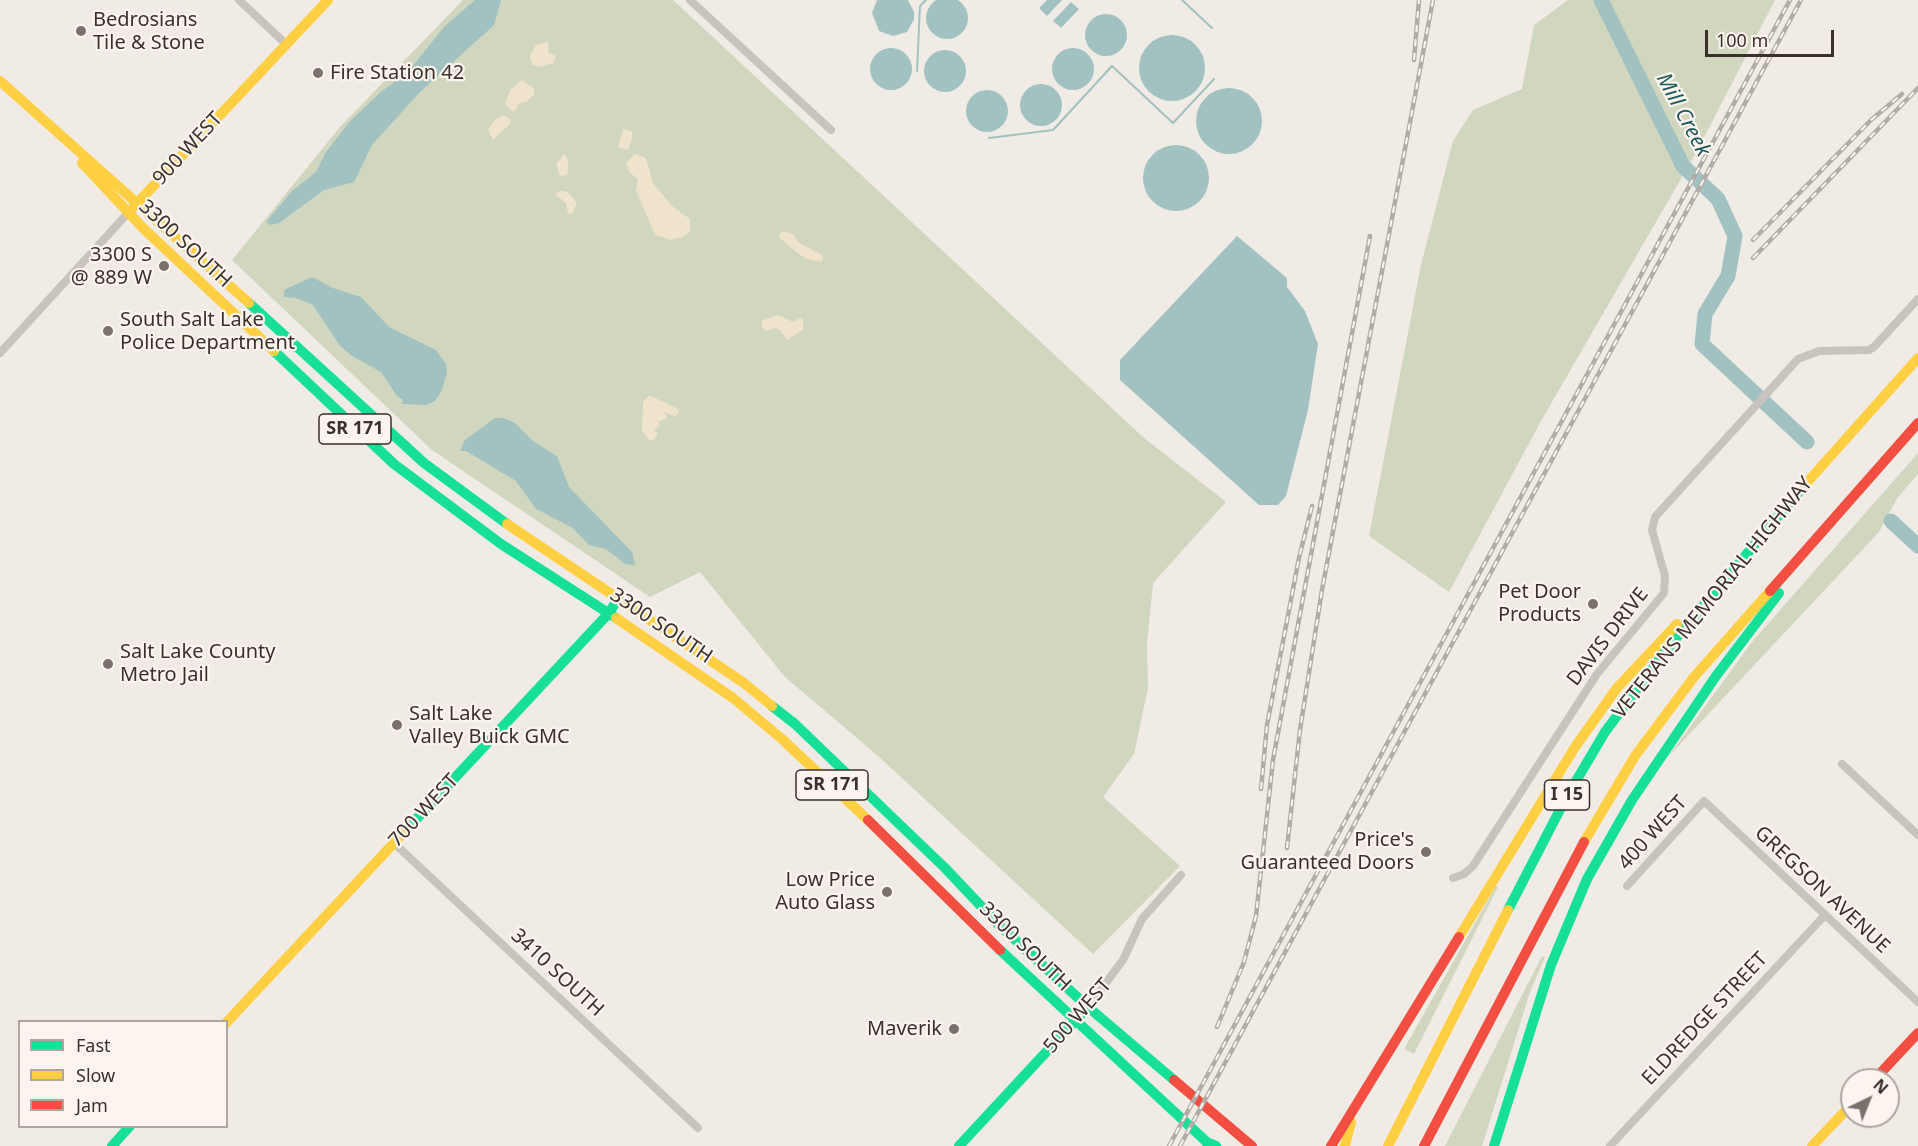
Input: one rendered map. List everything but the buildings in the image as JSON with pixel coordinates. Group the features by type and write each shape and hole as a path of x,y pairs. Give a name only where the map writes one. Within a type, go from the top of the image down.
{"main road":[{"name":"900 WEST","path":"128,213 328,0"},
{"name":"3300 SOUTH","path":"0,81 51,129 139,202 424,463 512,528 619,597 744,683 795,724 945,868 998,924 1088,1007 1252,1146"},
{"name":"3300 SOUTH","path":"51,129 128,213 314,392 394,464 501,543 733,698 831,784 994,945 1211,1145"},
{"name":"VETERANS MEMORIAL HIGHWAY","path":"1388,1146 1566,798 1605,732 1667,649 1806,483 1918,358"},
{"name":"VETERANS MEMORIAL HIGHWAY","path":"1424,1146 1592,827 1635,756 1694,677 1918,423"},
{"path":"1331,1146 1575,747 1617,688 1806,483"},
{"path":"1494,1145 1551,965 1587,879 1632,800 1709,686 1842,511"},
{"name":"700 WEST","path":"228,1021 609,613 619,597"},
{"name":"500 WEST","path":"959,1146 1088,1007"},
{"path":"1885,1068 1918,1033"},
{"path":"1345,1146 1354,1111"},
{"path":"1812,1146 1840,1117"},
{"path":"112,1146 128,1128"}],"street":[{"path":"239,0 286,44"},
{"path":"690,0 831,130"},
{"name":"900 WEST","path":"0,353 128,213"},
{"name":"DAVIS DRIVE","path":"1453,878 1464,874 1473,866 1597,675 1664,593 1665,576 1652,530 1656,517 1806,354 1869,350 1918,299"},
{"path":"1842,764 1918,835"},
{"name":"400 WEST","path":"1627,886 1704,801"},
{"name":"GREGSON AVENUE","path":"1704,801 1918,1002"},
{"name":"3410 SOUTH","path":"394,843 698,1128"},
{"name":"500 WEST","path":"1088,1007 1123,960 1142,919 1181,875"},
{"name":"ELDREDGE STREET","path":"1610,1146 1825,915"}],"green space":[{"path":"463,0 673,0 1144,438 1226,502 1153,583 1147,644 1148,688 1134,754 1103,797 1180,866 1093,954 878,756 785,677 700,572 650,597 432,450 232,260 340,127"},
{"path":"1568,0 1775,0 1697,151 1541,421 1449,592 1369,536 1421,265 1453,141 1473,110 1522,89 1534,25"},
{"path":"1918,453 1918,474 1898,497 1879,532 1668,757 1752,642"},
{"path":"1496,886 1498,887 1414,1054 1404,1049"},
{"path":"1542,956 1545,957 1530,992 1482,1146 1445,1146"}],"sand":[{"path":"549,43 548,52 556,56 554,63 540,67 532,65 530,56 536,45"},
{"path":"522,80 534,88 534,94 526,102 518,104 517,109 513,112 505,105 511,89"},
{"path":"504,115 511,120 511,123 493,140 488,129 495,119"},
{"path":"623,129 631,131 633,136 628,150 618,147"},
{"path":"564,154 568,160 568,171 567,175 560,176 556,164"},
{"path":"635,154 646,158 653,183 673,207 690,219 690,231 683,237 670,240 656,235 653,230 636,191 638,179 630,173 626,163"},
{"path":"561,191 568,192 577,203 572,214 568,213 566,203 556,195"},
{"path":"781,231 793,234 799,243 822,255 821,262 800,255 779,237"},
{"path":"778,315 793,322 800,318 803,319 803,330 787,340 779,329 768,331 763,329 761,321"},
{"path":"649,395 678,409 679,413 675,416 664,412 667,418 658,422 660,426 654,430 658,434 654,440 649,440 642,431 643,402"}],"water":[{"path":"939,-1 955,-1 962,3 968,18 966,26 962,33 955,37 947,39 939,37 932,33 928,26 926,18 928,10 932,3"},
{"path":"475,0 501,0 494,25 420,92 372,145 354,182 324,190 279,223 271,225 266,222 292,191 316,172 326,152 351,120 382,91 407,73 444,27"},
{"path":"877,0 908,0 914,12 914,19 907,32 893,36 879,31 872,13"},
{"path":"1047,0 1062,0 1047,16 1039,8"},
{"path":"1071,2 1079,9 1061,28 1053,21"},
{"path":"1106,14 1114,15 1121,20 1126,27 1126,43 1121,50 1114,55 1106,56 1098,55 1091,50 1086,43 1085,35 1086,27 1091,20 1098,15"},
{"path":"1172,35 1185,38 1195,45 1202,55 1205,68 1202,81 1195,91 1185,98 1172,101 1159,98 1149,91 1142,81 1139,68 1142,55 1149,45 1159,38"},
{"path":"891,48 899,49 906,54 911,61 911,77 906,84 899,89 891,90 883,89 876,84 871,77 870,69 871,61 876,54 883,49"},
{"path":"1073,48 1081,49 1088,54 1093,61 1093,77 1088,84 1081,89 1073,90 1065,89 1058,84 1053,77 1052,69 1053,61 1058,54 1065,49"},
{"path":"945,50 953,51 960,56 965,63 965,79 960,86 953,91 945,92 937,91 930,86 925,79 924,71 925,63 930,56 937,51"},
{"path":"1041,84 1049,85 1056,90 1061,97 1061,113 1056,120 1049,125 1041,126 1033,125 1026,120 1021,113 1020,105 1021,97 1026,90 1033,85"},
{"path":"1229,88 1242,91 1252,98 1259,108 1262,121 1259,134 1252,144 1242,151 1229,154 1216,151 1206,144 1199,134 1196,121 1199,108 1206,98 1216,91"},
{"path":"987,90 995,91 1002,96 1007,103 1007,119 1002,126 995,131 987,132 979,131 972,126 967,119 966,111 967,103 972,96 979,91"},
{"path":"1176,145 1189,148 1199,155 1206,165 1209,178 1206,191 1199,201 1189,208 1176,211 1163,208 1153,201 1146,191 1143,178 1146,165 1153,155 1163,148"},
{"path":"1237,236 1287,278 1287,287 1305,311 1318,344 1308,410 1286,496 1278,505 1259,505 1120,380 1120,360"},
{"path":"312,277 333,288 361,297 389,327 436,350 446,364 447,372 442,390 435,401 426,405 402,404 403,400 397,396 381,372 352,356 340,346 313,305 296,298 284,297 284,290"},
{"path":"495,418 504,418 515,423 533,441 557,456 569,487 632,552 635,565 625,564 606,549 589,545 573,528 536,509 516,481 466,451 460,451 465,440"}],"waterway":[{"path":"917,71 920,6 926,0"},
{"path":"1182,0 1212,28"},
{"name":"Mill Creek","path":"1601,0 1683,166 1718,199 1735,236 1728,276 1705,314 1702,344 1807,442"},
{"path":"989,138 1053,130 1112,66 1173,123 1214,79"},
{"name":"Mill Creek","path":"1891,521 1918,546"}],"railway":[{"path":"1414,60 1419,0"},
{"path":"1287,848 1300,730 1322,590 1433,0"},
{"path":"1169,1146 1790,0"},
{"path":"1180,1146 1801,0"},
{"path":"1753,258 1918,88"},
{"path":"1753,240 1871,120 1902,94"},
{"path":"1217,1027 1244,962 1256,916 1273,760 1370,236"},
{"path":"1261,789 1267,725 1299,558 1312,506"}],"traffic: fast":[{"path":"249,303 424,463 507,524"},
{"path":"274,351 394,464 501,544 616,618"},
{"path":"1508,910 1566,798 1605,732 1667,649 1803,487"},
{"path":"1494,1146 1551,965 1587,879 1632,800 1716,676 1779,593"},
{"path":"407,829 609,613 619,597"},
{"path":"772,706 795,724 945,868 998,924 1088,1007 1174,1080"},
{"path":"1000,950 1211,1146"},
{"path":"959,1146 1088,1007"},
{"path":"112,1146 128,1128"},
{"path":"1206,1142 1216,1146"}],"traffic: slow":[{"path":"128,213 328,0"},
{"path":"0,81 249,303"},
{"path":"82,163 144,229 274,351"},
{"path":"1803,487 1918,358"},
{"path":"507,524 744,683 772,706"},
{"path":"1584,842 1635,756 1694,677 1770,591"},
{"path":"616,618 733,698 782,739 868,820"},
{"path":"1459,937 1575,747 1617,688 1677,624"},
{"path":"228,1021 407,829"},
{"path":"1388,1146 1508,910"},
{"path":"1812,1146 1840,1117"},
{"path":"1345,1146 1351,1122"}],"traffic: jam":[{"path":"1770,591 1918,423"},
{"path":"868,820 1000,950"},
{"path":"1424,1146 1584,842"},
{"path":"1331,1146 1459,937"},
{"path":"1885,1068 1918,1033"},
{"path":"1174,1080 1252,1146"}],"place":[{"name":"Bedrosians Tile & Stone","path":"81,31"},
{"name":"Fire Station 42","path":"318,73"},
{"name":"3300 S @ 889 W","path":"164,266"},
{"name":"South Salt Lake Police Department","path":"108,331"},
{"name":"Pet Door Products","path":"1593,604"},
{"name":"Salt Lake County Metro Jail","path":"108,664"},
{"name":"Salt Lake Valley Buick GMC","path":"397,725"},
{"name":"Price's Guaranteed Doors","path":"1426,852"},
{"name":"Low Price Auto Glass","path":"887,892"},
{"name":"Maverik","path":"954,1029"}]}
